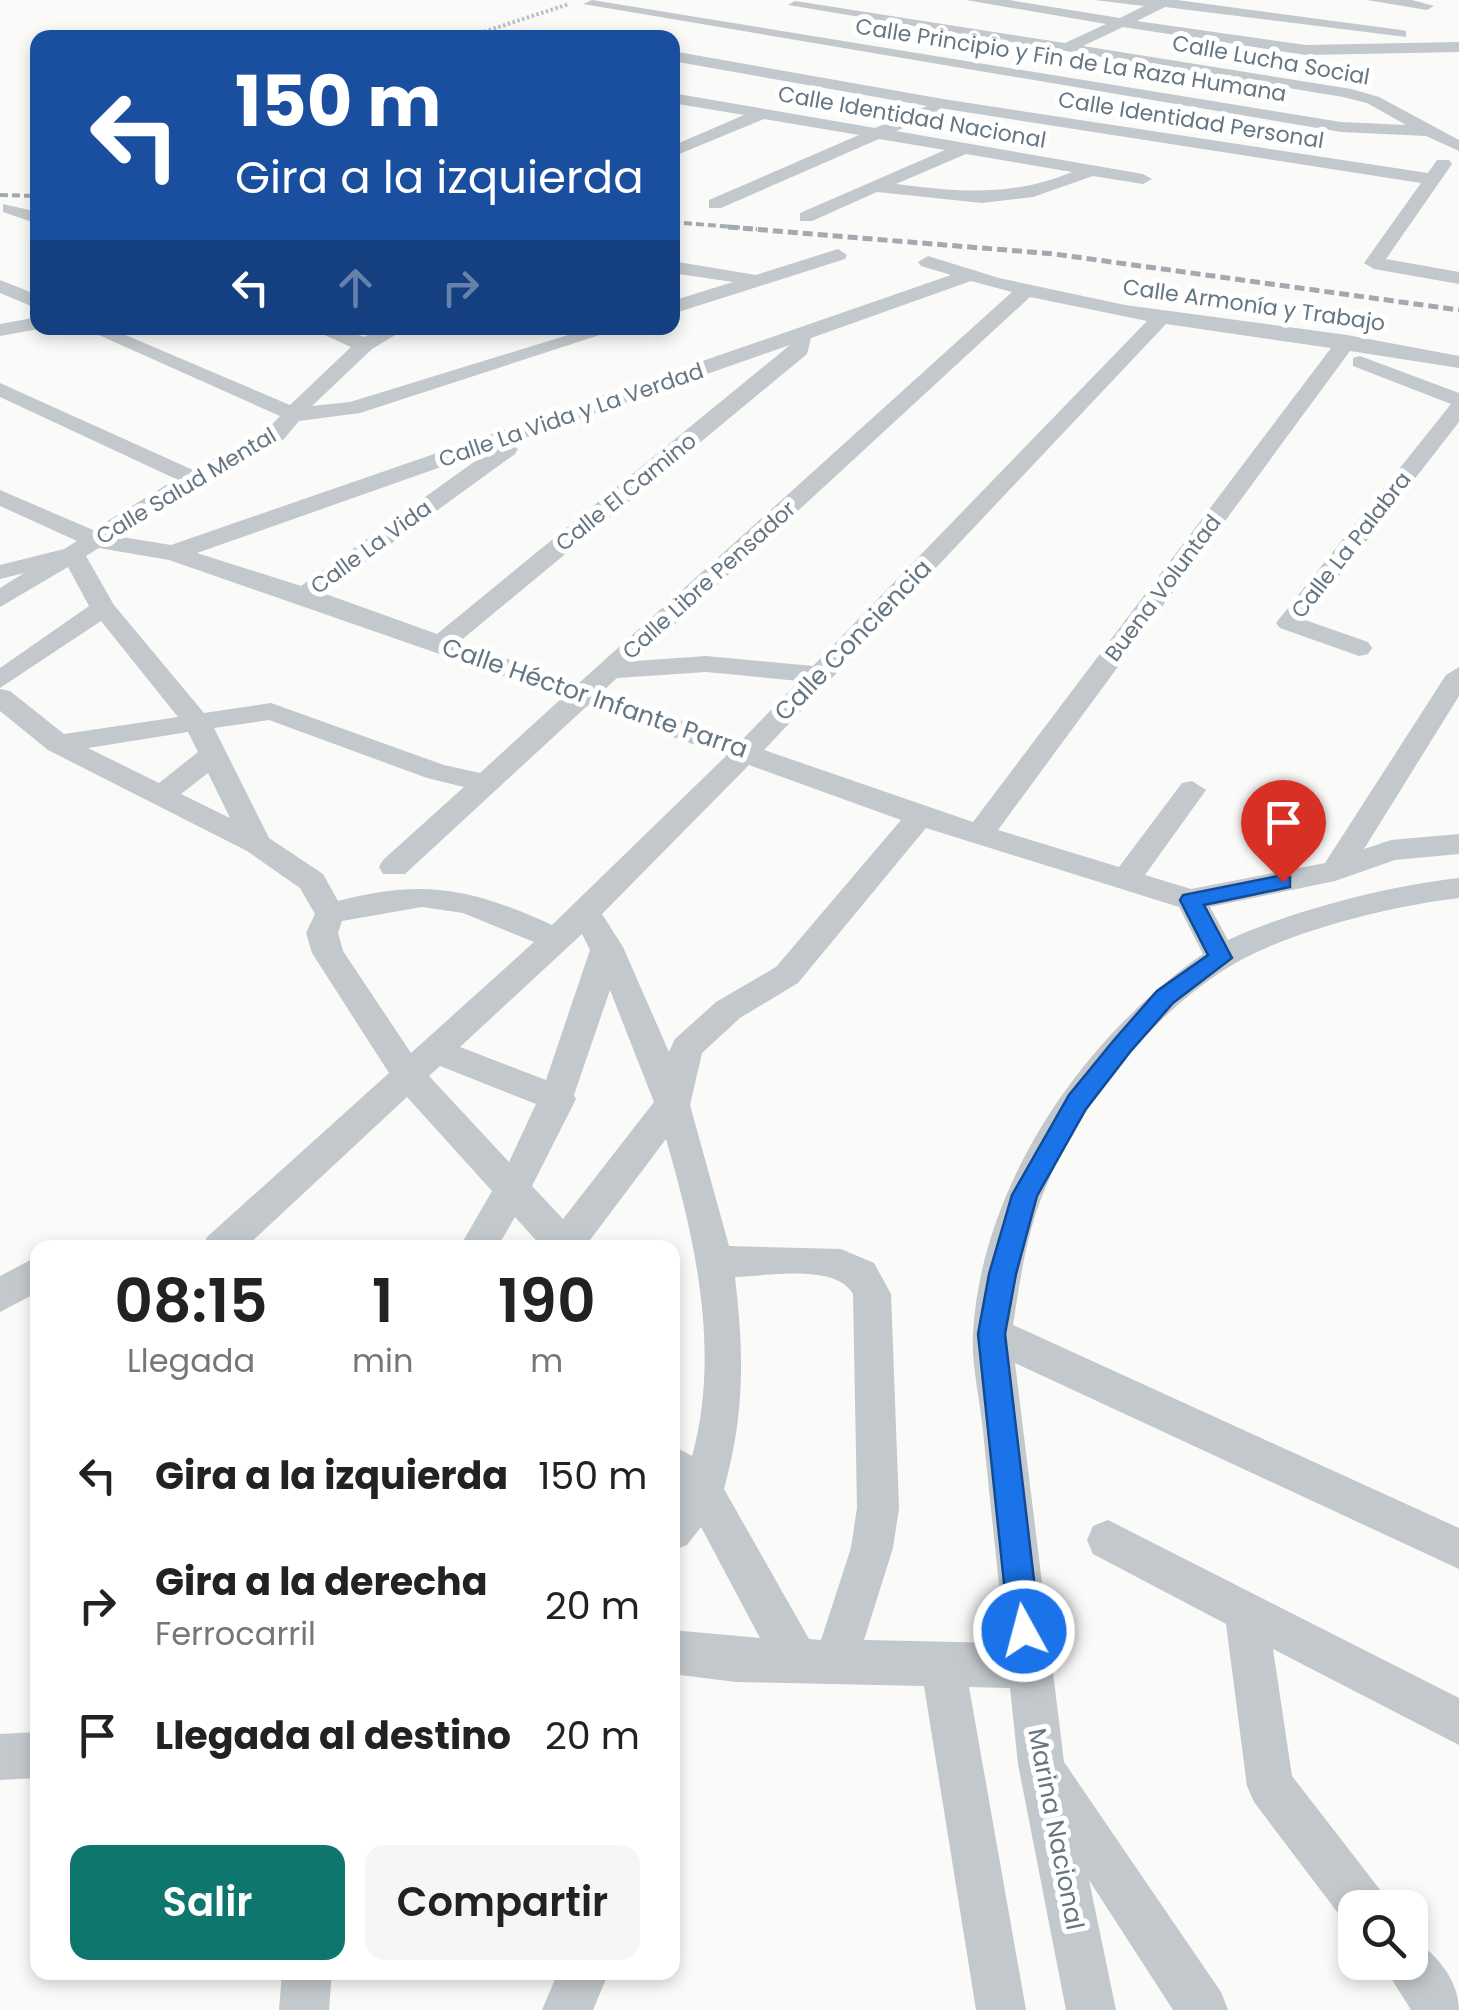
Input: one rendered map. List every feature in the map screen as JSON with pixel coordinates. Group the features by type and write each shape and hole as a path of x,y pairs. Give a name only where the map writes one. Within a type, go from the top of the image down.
{"street":[{"path":"973,0 1047,8 1118,26 1336,52 1459,47"},
{"path":"1047,8 1075,0"},
{"path":"1102,0 1168,2 1433,38 1459,47"},
{"path":"1374,0 1427,9"},
{"name":"Calle Principio y Fin de La Raza Humana","path":"595,2 1340,127 1426,131"},
{"path":"716,204 880,135 1168,2"},
{"path":"744,42 799,3"},
{"name":"Calle Lucha Social","path":"799,3 1313,86 1374,100 1458,146"},
{"path":"1313,86 1336,52"},
{"path":"714,63 729,53"},
{"name":"Calle Identidad Personal","path":"680,57 944,104 1432,179"},
{"name":"Calle Identidad Nacional","path":"680,99 1143,179"},
{"path":"680,146 761,114"},
{"path":"1255,152 1340,127"},
{"path":"869,186 996,201 1053,187 1091,170 1097,159 1086,148 1106,130"},
{"path":"1458,146 1374,264 1459,278"},
{"path":"806,218 869,186 962,149"},
{"path":"9,208 30,215"},
{"path":"680,305 838,255"},
{"name":"Calle Armonía y Trabajo","path":"928,262 1024,292 1160,320 1459,362"},
{"path":"680,268 758,280"},
{"name":"Calle La Vida y La Verdad","path":"173,553 968,276"},
{"path":"0,286 30,295"},
{"name":"Calle Libre Pensador","path":"394,867 1024,292"},
{"name":"Calle Conciencia","path":"229,1240 586,912 820,675 1160,320"},
{"path":"0,330 30,324"},
{"path":"110,335 296,414 352,408 589,335"},
{"path":"337,335 365,346"},
{"name":"Calle Salud Mental","path":"0,572 84,547 152,501 276,434 320,384 365,346 385,335"},
{"path":"503,363 546,335"},
{"name":"Calle El Camino","path":"440,644 800,350 801,335"},
{"path":"1341,348 1459,404"},
{"name":"Buena Voluntad","path":"980,835 1341,348"},
{"path":"0,389 197,480"},
{"name":"Calle La Palabra","path":"1360,648 1288,623 1459,404"},
{"name":"Calle La Vida","path":"304,596 535,429"},
{"name":"Calle Héctor Infante Parra","path":"0,497 84,547 173,553 746,751 920,816 1190,900"},
{"path":"0,599 84,547 103,608 198,724 257,844"},
{"path":"0,680 103,608"},
{"path":"609,671 706,664 820,675"},
{"path":"1336,871 1459,675"},
{"path":"0,698 58,744 158,798 257,844 312,880 330,914"},
{"path":"58,744 271,711 437,772 486,783"},
{"path":"158,798 214,754"},
{"path":"1125,881 1192,790"},
{"path":"566,1240 674,1102 686,1048 728,1010 787,975 920,816"},
{"path":"1221,958 1190,900 1336,871 1391,850 1459,844"},
{"name":"Marina Nacional","path":"1091,2010 1041,1764 992,1334 1002,1274 1025,1195 1078,1102 1165,997 1221,958 1278,933 1356,910 1459,888"},
{"path":"330,914 422,894 470,900 556,939"},
{"path":"586,912 607,947 674,1102 714,1262 723,1354 714,1451 688,1477 680,1504"},
{"path":"330,914 322,933 328,953 409,1077 558,1240"},
{"path":"482,1240 516,1190 559,1099 607,947"},
{"path":"436,1052 559,1099"},
{"path":"714,1262 832,1264 853,1268 865,1278 872,1294 878,1508 872,1548 816,1660"},
{"path":"0,1296 30,1277"},
{"path":"992,1334 1459,1549"},
{"path":"688,1477 816,1660"},
{"path":"1108,1540 1459,1722"},
{"path":"1246,1614 1270,1786 1350,1890"},
{"path":"680,1653 736,1660 1028,1666"},
{"path":"942,1664 1002,2010"},
{"path":"0,1757 30,1755"},
{"path":"1041,1764 1204,2010"},
{"path":"304,2010 306,1980"},
{"path":"567,2010 580,1980"},
{"path":"1420,1980 1442,2010"}],"path":[{"path":"487,30 553,6 595,2"}],"railway":[{"path":"0,195 30,196"},
{"path":"680,223 757,229"},
{"path":"728,227 1054,254 1459,310"}],"route":[{"path":"1024,1631 992,1334 1002,1274 1025,1195 1078,1102 1122,1046 1165,997 1221,958 1190,900 1283,882"}]}
